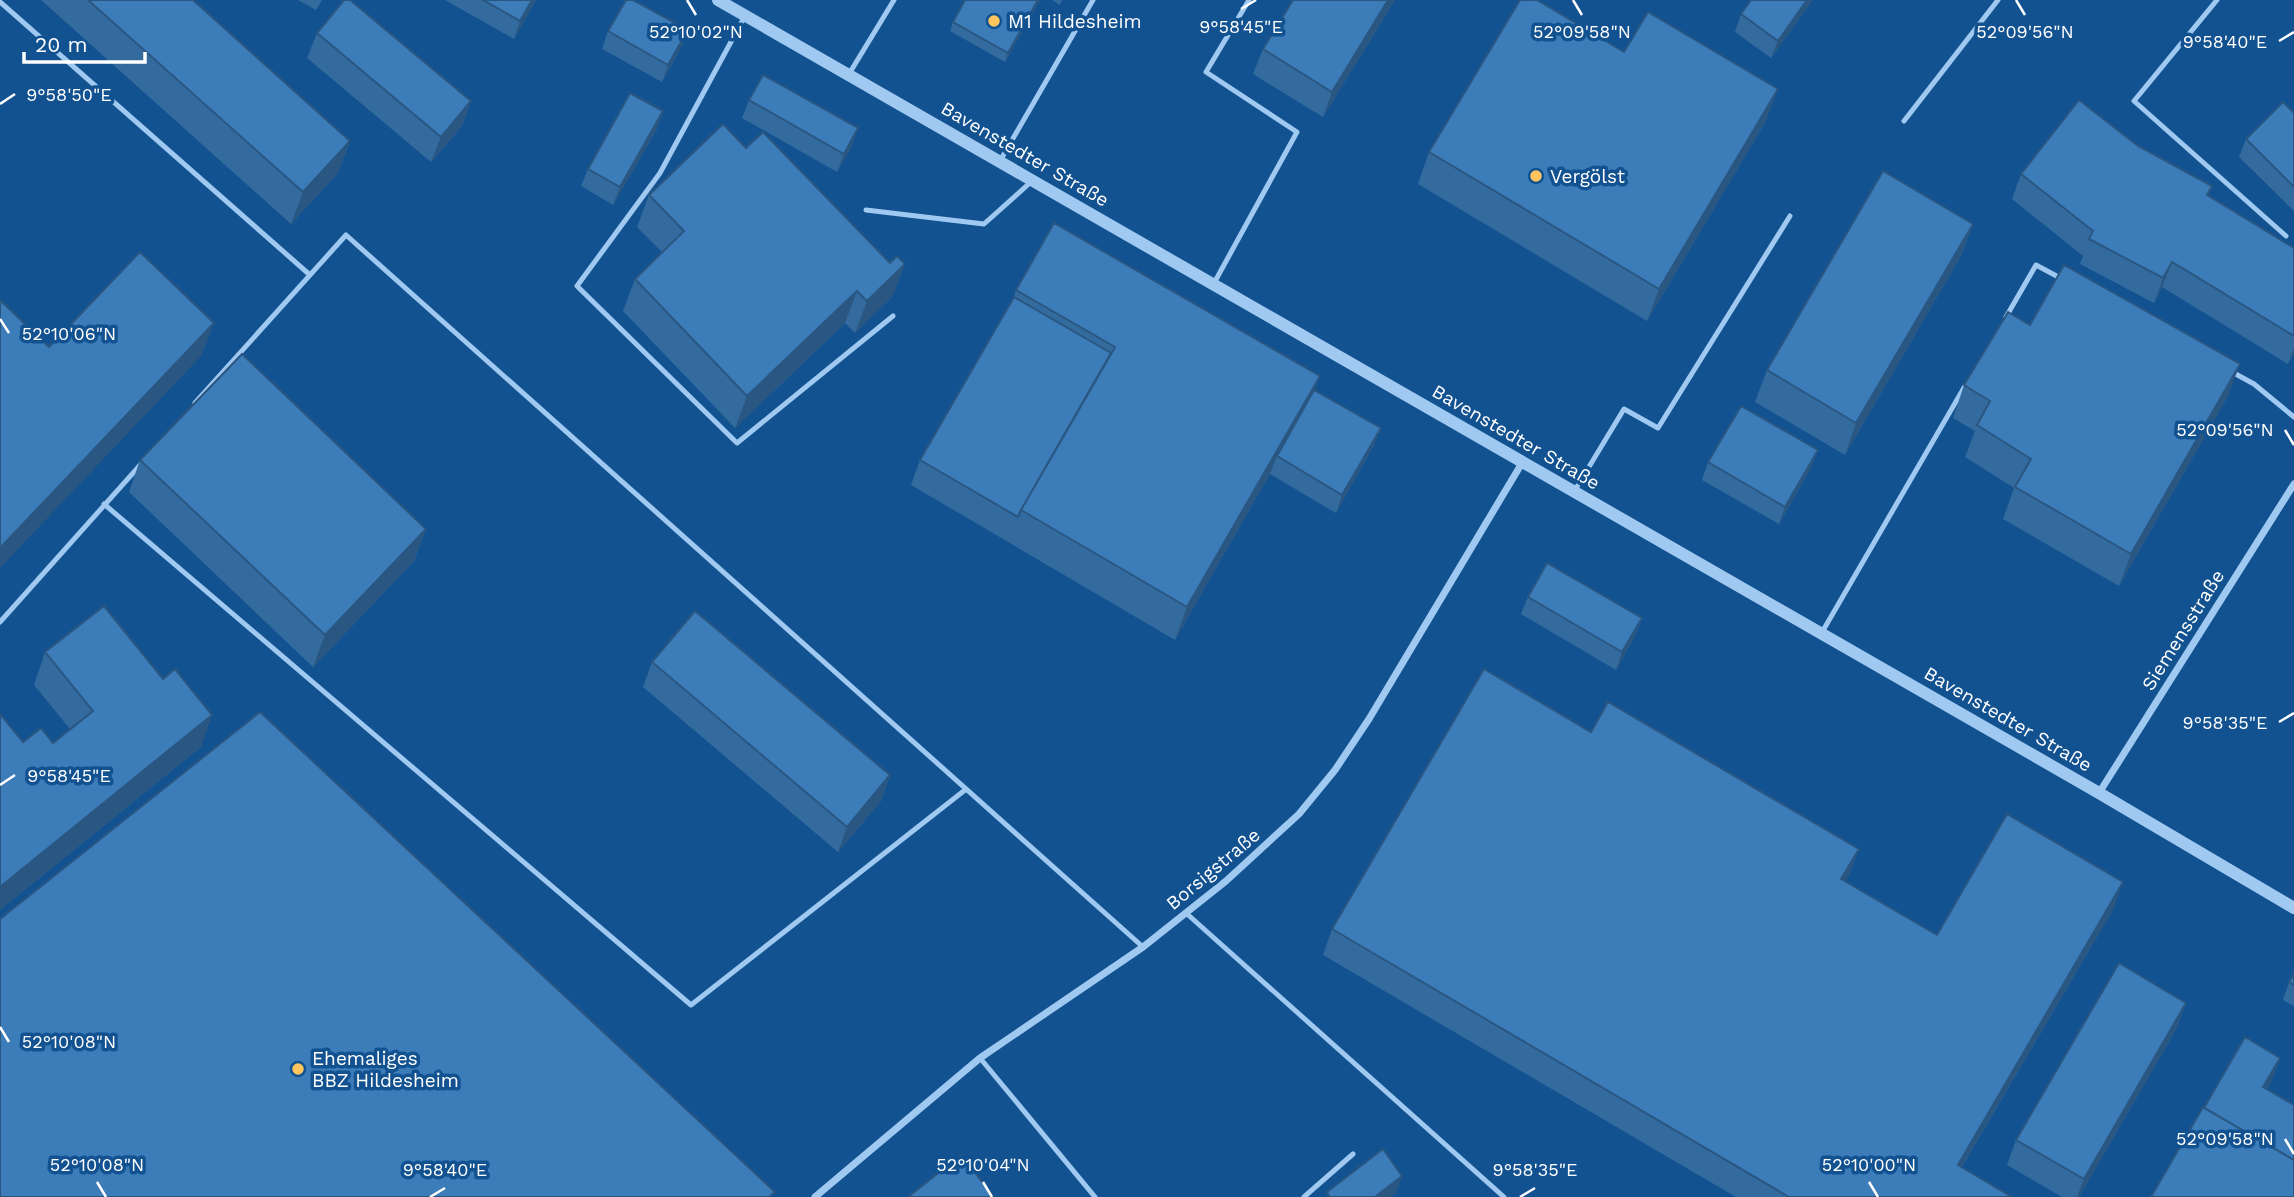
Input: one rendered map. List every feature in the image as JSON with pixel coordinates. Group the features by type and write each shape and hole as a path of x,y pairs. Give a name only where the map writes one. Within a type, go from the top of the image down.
{"street":[{"name":"Bavenstedter Straße","path":"718,0 2099,793 2294,908"},
{"name":"Borsigstraße","path":"815,1197 980,1058 1143,947 1186,913 1269,844 1299,814 1335,770 1404,663 1522,463"},
{"name":"Siemensstraße","path":"2099,793 2294,484"}],"lane":[{"path":"849,74 894,0"},
{"path":"1000,161 1093,0"},
{"path":"1213,285 1297,132 1206,72 1249,0"},
{"path":"1904,121 1998,0"},
{"path":"2217,0 2134,101 2286,236"},
{"path":"0,2 310,275"},
{"path":"746,16 660,173 577,286 737,443 893,316"},
{"path":"866,210 984,224 1032,181"},
{"path":"1573,493 1624,409 1658,428 1790,216"},
{"path":"194,404 346,235 1143,947"},
{"path":"2001,324 2036,265 2072,285"},
{"path":"2230,371 2254,384 2294,417"},
{"path":"1821,634 1966,384"},
{"path":"0,622 149,454"},
{"path":"104,505 691,1005 965,790"},
{"path":"1186,913 1504,1197"},
{"path":"980,1058 1095,1197"},
{"path":"1304,1197 1353,1154"}],"building":[{"path":"88,0 193,0 350,141 303,192"},
{"path":"344,0 350,0 471,101 441,137 317,33"},
{"path":"483,0 532,0 520,21"},
{"path":"626,0 633,0 688,30 668,65 608,31"},
{"path":"965,0 1038,0 1008,53 953,22"},
{"path":"1293,0 1388,0 1332,92 1263,49"},
{"path":"1520,0 1537,0 1624,52 1648,12 1778,89 1659,289 1429,152"},
{"path":"1751,0 1807,0 1778,41 1741,14"},
{"path":"763,75 858,128 844,154 749,100"},
{"path":"630,93 663,111 620,187 588,169"},
{"path":"2079,100 2138,146 2212,186 2207,195 2294,248 2294,336 2172,262 2163,278 2089,239 2093,231 2021,174"},
{"path":"2283,102 2294,113 2294,187 2246,139"},
{"path":"723,124 746,148 763,132 890,263 897,256 905,264 867,301 857,291 747,396 635,279 684,231 649,195"},
{"path":"1883,171 1973,224 1856,423 1767,370"},
{"path":"1054,223 1320,376 1187,607 1021,510 1115,347 1016,290"},
{"path":"140,252 214,323 0,548 0,300 49,347"},
{"path":"2064,265 2240,364 2131,554 2015,487 2031,459 1977,425 1990,401 1964,385 2008,312 2030,325"},
{"path":"1014,297 1111,353 1018,517 920,460"},
{"path":"242,354 426,529 325,635 140,460"},
{"path":"1314,390 1381,428 1342,495 1277,456"},
{"path":"1741,406 1818,450 1785,507 1708,462"},
{"path":"1547,563 1642,618 1622,652 1528,597"},
{"path":"104,606 163,679 175,669 212,715 0,887 0,714 23,742 41,728 53,743 93,711 45,652"},
{"path":"695,611 890,775 847,827 652,662"},
{"path":"1484,669 1591,732 1608,702 1859,849 1841,879 1937,935 2007,814 2123,882 1958,1165 2012,1197 1789,1197 1332,929"},
{"name":"Ehemaliges BBZ Hildesheim","path":"260,712 775,1192 769,1197 0,1197 0,919"},
{"path":"2119,963 2186,1003 2084,1179 2016,1140"},
{"path":"2245,1037 2280,1058 2263,1087 2294,1105 2294,1160 2204,1108"},
{"path":"2203,1107 2294,1160 2294,1197 2151,1197"},
{"path":"1383,1149 1402,1176 1375,1197 1330,1197 1327,1192"},
{"path":"961,1155 994,1197 908,1197"}],"place":[{"name":"M1 Hildesheim","path":"994,21"},
{"name":"Vergölst","path":"1536,176"},
{"name":"Ehemaliges BBZ Hildesheim","path":"298,1069"}]}
